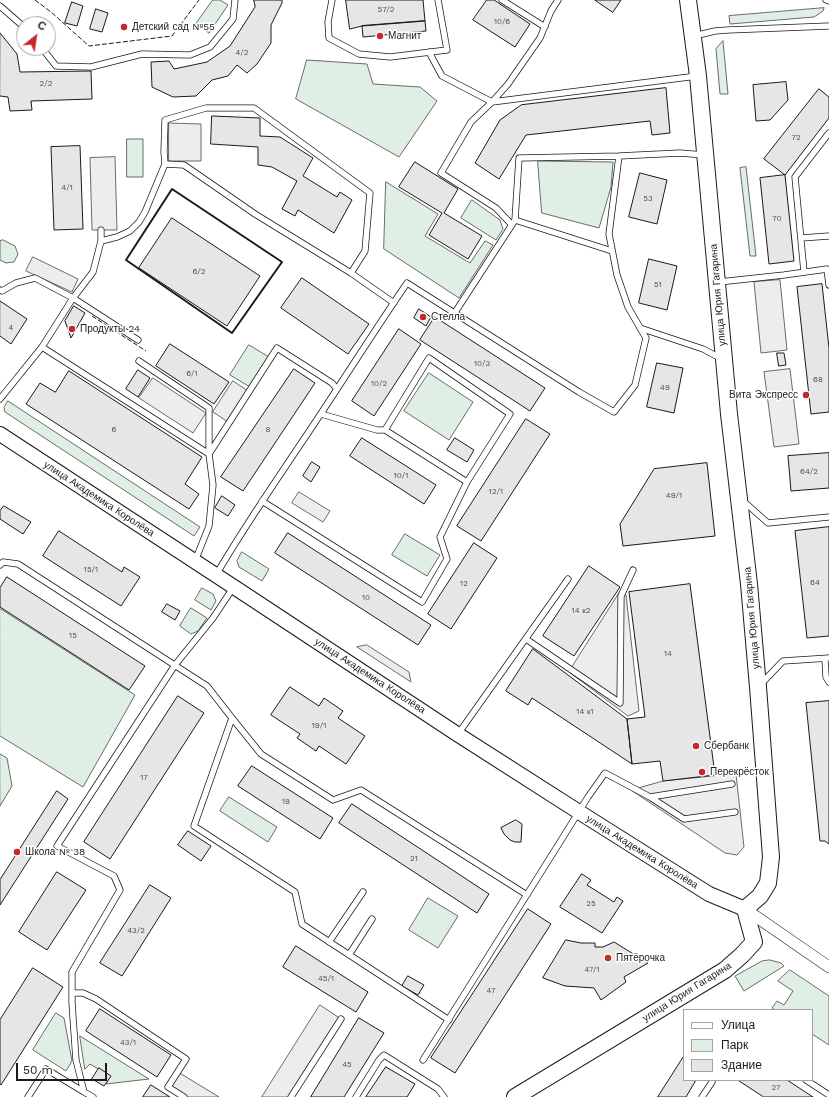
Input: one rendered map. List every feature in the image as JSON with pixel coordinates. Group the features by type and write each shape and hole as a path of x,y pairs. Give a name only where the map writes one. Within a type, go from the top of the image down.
{"main road":[{"name":"улица Юрия Гагарина","path":"516,1097 725,970 742,956 754,942 745,909 760,896 768,883 771,857 758,687 716,282 698,76 688,0"}],"street":[{"name":"улица Академика Королёва","path":"0,434 234,586 457,734 579,812 710,894 745,909"},
{"path":"745,909 829,967"}],"lane":[{"path":"48,56 56,66 91,67 142,54 190,55 210,47 233,19 234,0"},
{"path":"332,0 328,22 329,38 359,54 390,57 447,50 438,0"},
{"path":"502,0 545,27"},
{"path":"558,0 551,11 540,38 508,84 471,122 441,173 496,208 514,222 612,251"},
{"path":"0,6 16,20"},
{"path":"692,36 714,31 829,26"},
{"path":"429,52 442,76 492,102 698,76"},
{"path":"101,241 118,237 130,232 145,212 165,164 165,120 206,108 254,108 370,193 365,252 351,273"},
{"path":"804,272 795,177 829,133"},
{"path":"454,314 514,222 520,158 680,153 704,155"},
{"path":"216,575 262,501 407,283 578,392 614,412 635,385 646,338 628,307 617,275 609,234 619,156"},
{"path":"165,164 184,165 255,214 351,273 394,303"},
{"path":"0,399 42,347 73,298 93,272 101,241 102,230"},
{"path":"800,238 829,236"},
{"path":"716,282 784,275 827,268 829,286"},
{"path":"0,290 2,291 16,283 35,278 73,298 138,340"},
{"path":"640,328 703,349 724,360"},
{"path":"42,347 209,454"},
{"path":"209,454 277,348 332,383 337,389"},
{"path":"262,501 422,602 447,559 440,537 466,482 510,414 429,358 385,430"},
{"path":"139,361 209,408 209,454 213,485 209,526 195,561"},
{"path":"321,414 377,430 385,430 466,482"},
{"path":"739,497 768,523 829,517"},
{"path":"0,565 3,562 18,564 207,686 261,754 333,800 361,790 527,896"},
{"path":"526,639 620,703 621,596 633,570"},
{"path":"457,734 568,579"},
{"path":"84,1092 76,1060 72,972 120,890 114,876 57,846 175,665 213,618 234,586"},
{"path":"758,687 783,661 827,659 826,678 829,682"},
{"path":"232,718 194,826 295,892 302,924 449,1020"},
{"path":"423,1060 527,896 588,796 605,773 650,797 684,819 735,812"},
{"path":"650,797 732,784"},
{"path":"329,942 363,892"},
{"path":"349,955 372,919"},
{"path":"72,993 83,993 96,999 186,1059 168,1087 184,1097"},
{"path":"291,1097 341,1018"},
{"path":"356,1097 379,1060 384,1055 438,1089 444,1097"},
{"path":"28,1097 46,1069 93,1097"},
{"path":"808,1081 829,1095"},
{"path":"702,1097 712,1082"}],"green space":[{"path":"213,0 220,0 228,5 209,33 196,24"},
{"path":"824,8 823,11 814,17 730,24 729,16"},
{"path":"723,41 728,94 720,94 716,49"},
{"path":"307,60 367,64 373,84 420,87 437,101 399,157 296,99"},
{"path":"127,139 143,139 143,177 127,177"},
{"path":"538,161 613,162 611,187 599,228 542,213"},
{"path":"746,167 756,256 750,256 740,168"},
{"path":"386,182 438,214 425,236 470,263 485,241 493,245 459,298 384,249"},
{"path":"472,200 500,220 503,229 496,240 461,218"},
{"path":"3,240 15,246 18,254 14,262 6,263 0,260 0,241"},
{"path":"249,345 269,357 250,387 230,375"},
{"path":"429,373 473,402 449,440 404,411"},
{"path":"8,401 200,527 194,536 5,412 4,408"},
{"path":"405,534 440,555 427,576 392,555"},
{"path":"242,552 269,569 262,581 239,567 237,561"},
{"path":"202,588 213,594 216,601 211,610 195,600"},
{"path":"191,608 207,618 198,631 191,634 180,626"},
{"path":"0,609 135,695 83,787 0,736"},
{"path":"0,754 7,758 12,786 0,806"},
{"path":"229,797 277,827 268,842 220,811"},
{"path":"428,898 458,916 438,948 409,930"},
{"path":"770,960 781,963 784,966 744,991 735,976 762,961"},
{"path":"790,970 829,996 829,1045 813,1035 813,1009 772,1008 777,1001 784,1005 793,991 778,981"},
{"path":"56,1013 64,1018 72,1061 66,1071 33,1050"},
{"path":"80,1036 149,1079 106,1084 110,1076 90,1064 85,1069"}],"shaded area":[{"path":"169,123 201,124 201,161 169,161"},
{"path":"115,157 117,230 92,230 90,158"},
{"path":"33,257 78,279 72,292 26,271"},
{"path":"780,280 787,350 761,353 754,282"},
{"path":"790,369 799,444 774,447 764,372"},
{"path":"153,378 206,413 193,433 139,398"},
{"path":"233,381 248,391 228,422 213,412"},
{"path":"299,492 330,511 323,522 292,503"},
{"path":"620,592 626,595 639,711 628,716 569,672"},
{"path":"367,645 409,672 411,682 357,647"},
{"path":"736,774 744,847 737,855 725,853 631,790 663,781"},
{"path":"320,1005 341,1019 292,1097 262,1097"},
{"path":"178,1072 219,1097 184,1097 168,1087"}],"building":[{"path":"254,0 282,0 282,3 271,25 271,43 257,64 247,73 237,65 228,76 212,80 196,96 173,97 152,87 151,62 169,61 174,69 207,62 230,46 255,7"},
{"path":"346,0 423,0 425,21 362,26 350,29"},
{"path":"487,0 494,0 530,24 515,47 473,20"},
{"path":"595,0 621,0 613,12"},
{"path":"72,2 83,6 77,26 65,23"},
{"path":"96,9 108,13 102,32 90,29"},
{"path":"425,21 426,31 363,37 362,26"},
{"path":"0,33 16,53 20,72 91,71 92,99 31,101 32,110 10,111 8,97 0,96"},
{"path":"786,82 788,100 770,120 756,121 753,85"},
{"path":"666,88 670,133 652,135 650,121 526,135 499,179 475,163 500,120 521,105"},
{"path":"819,89 829,97 829,118 785,175 764,159"},
{"path":"212,116 260,118 260,136 280,137 313,158 303,176 337,197 340,192 352,200 334,233 298,210 295,216 282,209 297,181 272,167 258,165 258,147 211,144"},
{"path":"80,146 83,229 54,230 51,147"},
{"path":"415,162 458,189 444,213 482,236 468,259 429,235 442,213 399,187"},
{"path":"640,173 667,180 657,224 629,217"},
{"path":"785,175 794,261 769,264 760,178"},
{"path":"172,218 260,276 227,326 139,268"},
{"path":"649,259 677,266 667,310 639,303"},
{"path":"302,278 369,324 348,354 281,308"},
{"path":"822,284 829,348 829,412 811,414 797,287"},
{"path":"0,301 27,319 11,344 0,336"},
{"name":"Продукты 24","path":"74,306 85,313 71,338 65,321"},
{"name":"Стелла","path":"419,309 431,317 426,326 414,318"},
{"path":"435,317 545,388 530,411 420,340"},
{"path":"399,329 421,344 374,416 352,401"},
{"path":"170,344 229,382 214,404 156,366"},
{"path":"777,353 784,353 786,365 779,366"},
{"path":"657,363 683,368 674,413 647,407"},
{"path":"294,369 315,383 243,491 221,477"},
{"path":"138,370 150,378 138,397 126,389"},
{"path":"69,371 202,457 185,484 199,494 189,509 26,404 40,383 55,392"},
{"path":"526,419 550,434 481,541 457,526"},
{"path":"362,438 436,485 424,504 350,456"},
{"path":"455,438 474,450 467,462 447,450"},
{"path":"829,453 829,488 791,491 788,456"},
{"path":"312,462 320,467 311,482 303,476"},
{"path":"707,463 715,536 623,546 620,524 654,469"},
{"path":"222,496 235,505 228,516 215,508"},
{"path":"4,506 31,522 23,534 0,519 0,511"},
{"path":"829,527 829,636 807,638 795,531"},
{"path":"59,531 122,572 124,567 140,577 121,606 43,556"},
{"path":"288,533 431,625 418,645 275,553"},
{"path":"474,543 497,558 451,629 428,614"},
{"path":"589,566 620,587 574,656 543,636"},
{"path":"7,577 145,666 129,690 0,607 0,588"},
{"path":"690,584 715,775 663,781 660,761 632,764 627,719 645,717 629,592"},
{"path":"167,604 180,611 175,620 162,612"},
{"path":"533,649 627,719 632,764 532,698 528,705 506,691"},
{"path":"290,687 319,706 324,698 343,711 338,718 365,736 346,764 319,746 316,751 297,738 300,734 271,715"},
{"path":"178,696 204,713 110,859 84,842"},
{"path":"829,701 829,844 825,841 820,841 806,703"},
{"path":"252,766 333,818 320,839 238,786"},
{"path":"57,791 68,799 0,905 0,880"},
{"path":"352,804 489,894 477,913 339,823"},
{"path":"516,820 522,824 521,842 510,840 501,828"},
{"path":"188,831 211,846 201,861 178,845"},
{"path":"57,872 86,890 47,950 19,932"},
{"path":"582,874 591,880 587,885 614,902 617,897 623,901 602,933 560,907"},
{"path":"150,885 171,898 122,976 100,963"},
{"path":"528,909 551,924 455,1073 431,1058"},
{"path":"566,940 581,943 595,943 595,947 603,947 614,942 648,963 624,977 626,982 601,1000 594,988 565,986 543,978"},
{"path":"296,946 368,992 356,1012 283,967"},
{"path":"33,968 63,987 1,1085 0,1020"},
{"path":"408,976 424,985 418,995 402,986"},
{"path":"100,1009 171,1055 157,1077 86,1031"},
{"path":"359,1018 384,1033 344,1097 311,1097"},
{"path":"683,1058 683,1081 695,1081 686,1097 658,1097"},
{"path":"386,1067 415,1084 407,1097 366,1097"},
{"path":"99,1068 111,1076 104,1086 92,1079"},
{"path":"740,1081 789,1081 813,1097 764,1097"},
{"path":"151,1085 170,1097 143,1097"}],"fence":[{"path":"35,0 51,12 89,46 172,36 199,0"},
{"path":"92,316 146,351"}],"wall":[{"path":"172,189 282,262 232,333 126,260 172,189"}],"place":[{"name":"Детский сад №55","path":"124,27"},
{"name":"Магнит","path":"380,36"},
{"name":"Стелла","path":"423,317"},
{"name":"Продукты 24","path":"72,329"},
{"name":"Вита Экспресс","path":"806,395"},
{"name":"Сбербанк","path":"696,746"},
{"name":"Перекрёсток","path":"702,772"},
{"name":"Школа № 38","path":"17,852"},
{"name":"Пятёрочка","path":"608,958"}]}
